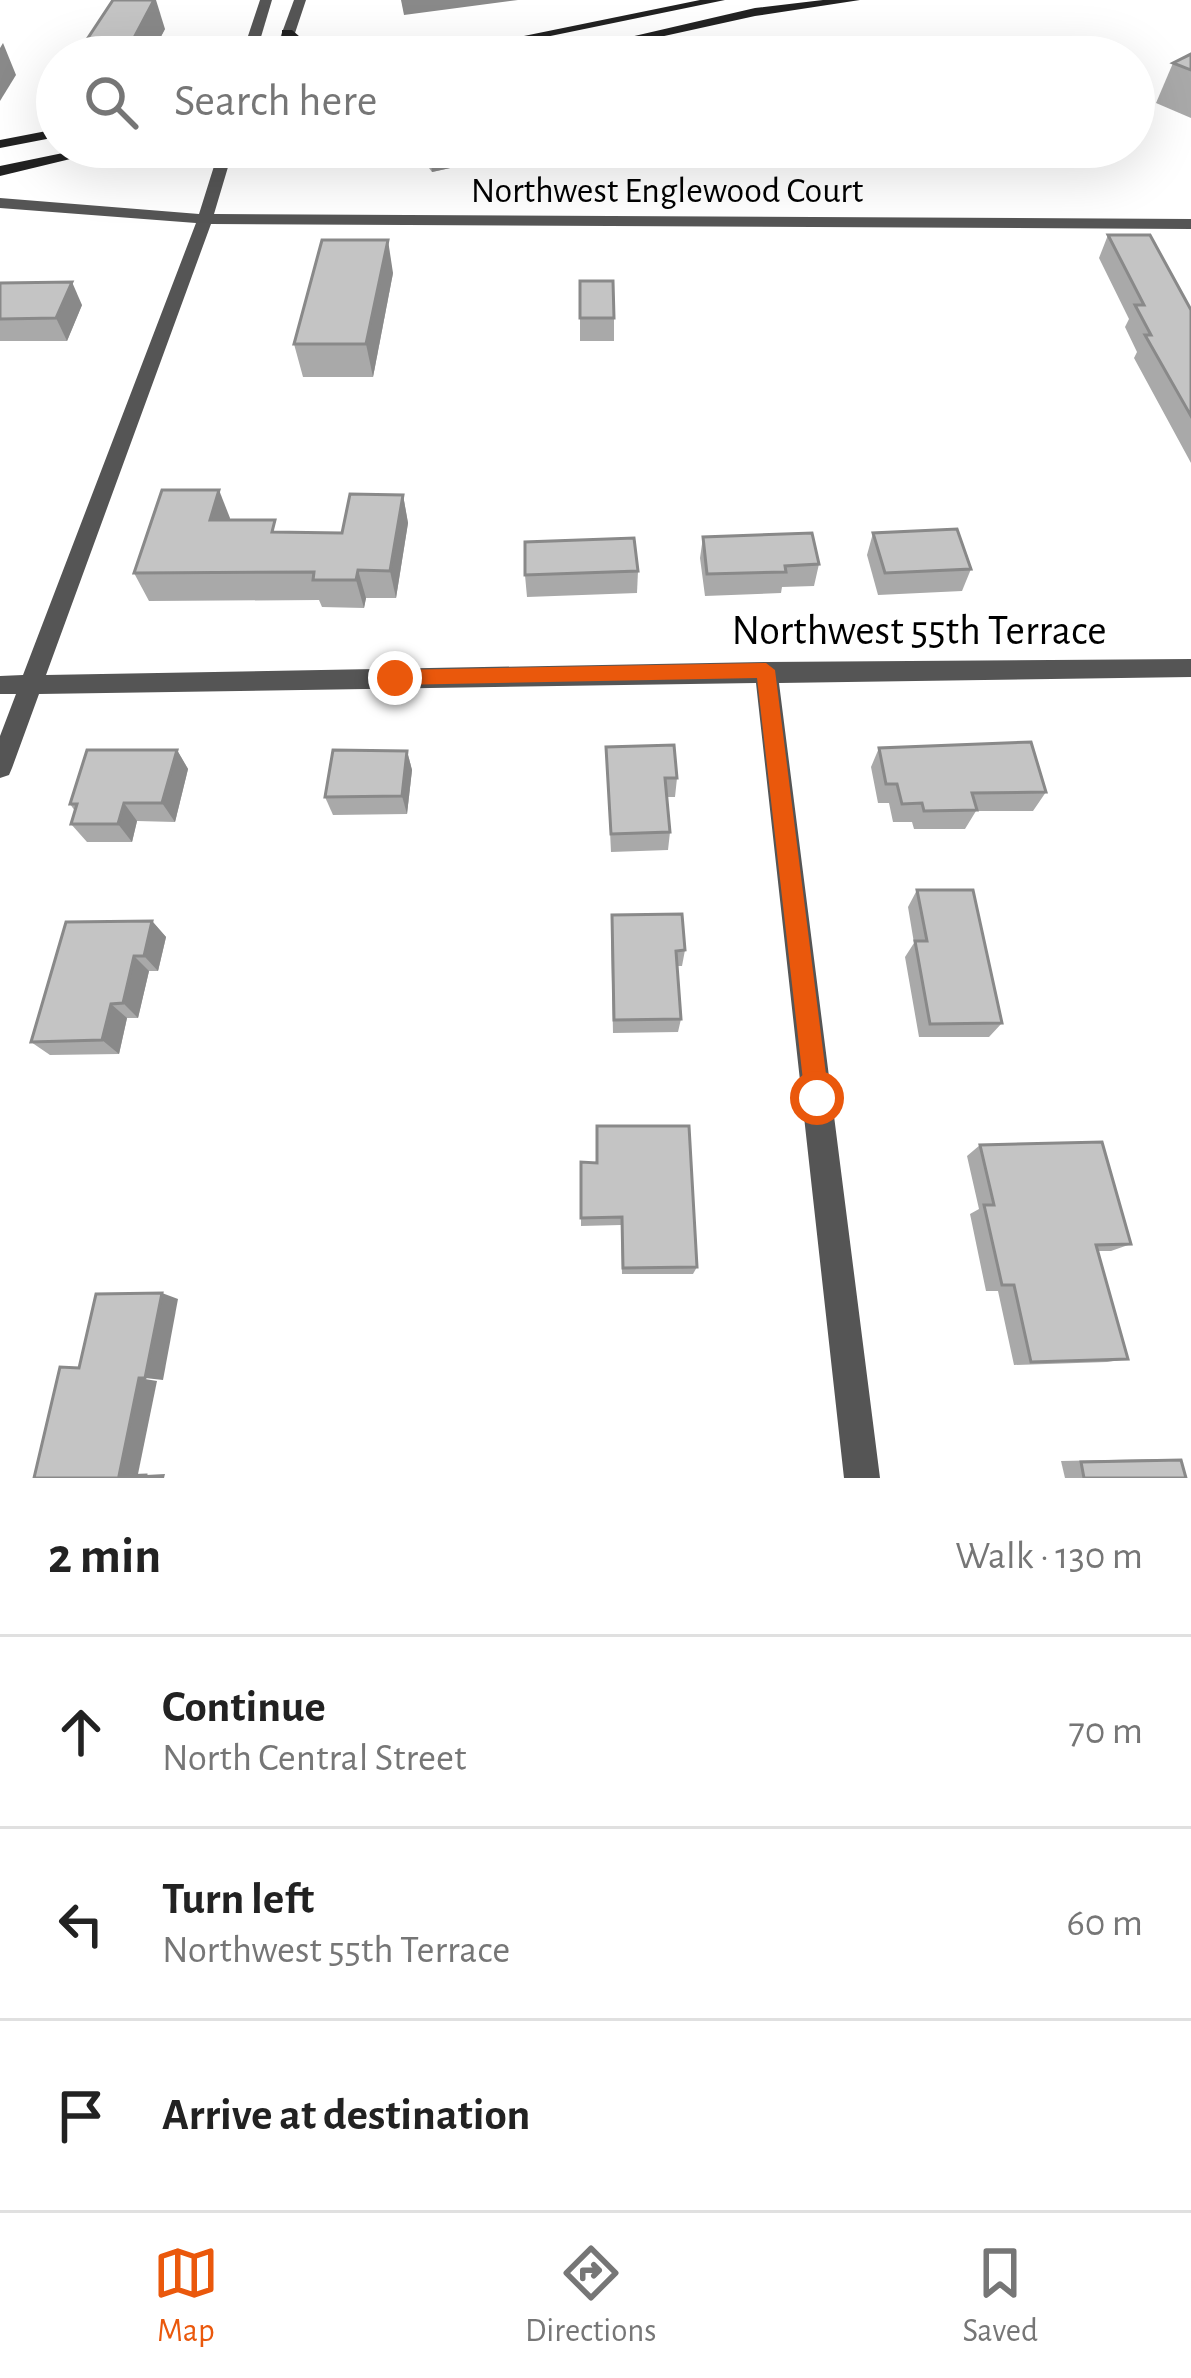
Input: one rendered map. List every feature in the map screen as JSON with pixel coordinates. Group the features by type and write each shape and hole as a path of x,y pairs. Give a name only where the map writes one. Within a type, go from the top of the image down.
{"main road":[{"path":"535,36 718,0"},
{"path":"646,36 755,12 854,0"},
{"path":"287,33 291,36"},
{"path":"0,145 36,137"},
{"path":"0,171 36,163"}],"street":[{"path":"255,36 266,0"},
{"path":"286,36 300,0"},
{"path":"0,768 206,219 221,168"},
{"name":"Northwest Englewood Court","path":"0,203 206,219 1191,224"},
{"name":"Northwest 55th Terrace","path":"0,685 766,670 1191,668"},
{"path":"766,670 862,1478"}],"building":[{"path":"113,0 154,0 135,36 89,36"},
{"path":"1191,54 1191,70 1173,63"},
{"path":"1108,235 1150,235 1191,310 1191,416 1145,335 1151,335 1135,305 1144,305"},
{"path":"322,240 388,240 366,344 294,344"},
{"path":"580,281 613,281 614,318 580,318"},
{"path":"72,282 56,318 0,319 0,283"},
{"path":"162,490 219,490 210,520 275,520 272,532 342,533 350,494 403,495 390,571 358,570 356,580 313,580 314,572 134,573"},
{"path":"957,529 971,569 885,573 873,533"},
{"path":"812,533 819,564 785,566 786,572 707,574 703,537"},
{"path":"634,538 638,571 525,575 525,542"},
{"path":"1031,742 1046,792 972,793 977,810 924,811 922,803 902,804 897,784 886,784 879,748"},
{"path":"674,745 677,778 665,778 670,832 611,834 606,747"},
{"path":"87,750 177,750 162,803 124,803 118,824 71,824 77,804 70,804"},
{"path":"333,750 407,751 402,796 325,797"},
{"path":"917,890 973,890 1002,1023 930,1024 915,941 927,941"},
{"path":"682,914 685,950 676,951 681,1019 614,1020 612,915"},
{"path":"152,921 144,956 134,956 123,1003 111,1004 102,1040 31,1042 66,922"},
{"path":"597,1126 689,1126 697,1267 623,1268 622,1217 581,1218 581,1162 597,1163"},
{"path":"1102,1142 1131,1244 1096,1245 1128,1359 1031,1362 1014,1285 1002,1285 984,1205 994,1205 980,1145"},
{"path":"162,1293 119,1476 146,1478 34,1478 60,1367 79,1368 96,1294"},
{"path":"1181,1460 1186,1478 1084,1478 1081,1462"}],"route":[{"path":"395,678 766,670 817,1098"}]}
